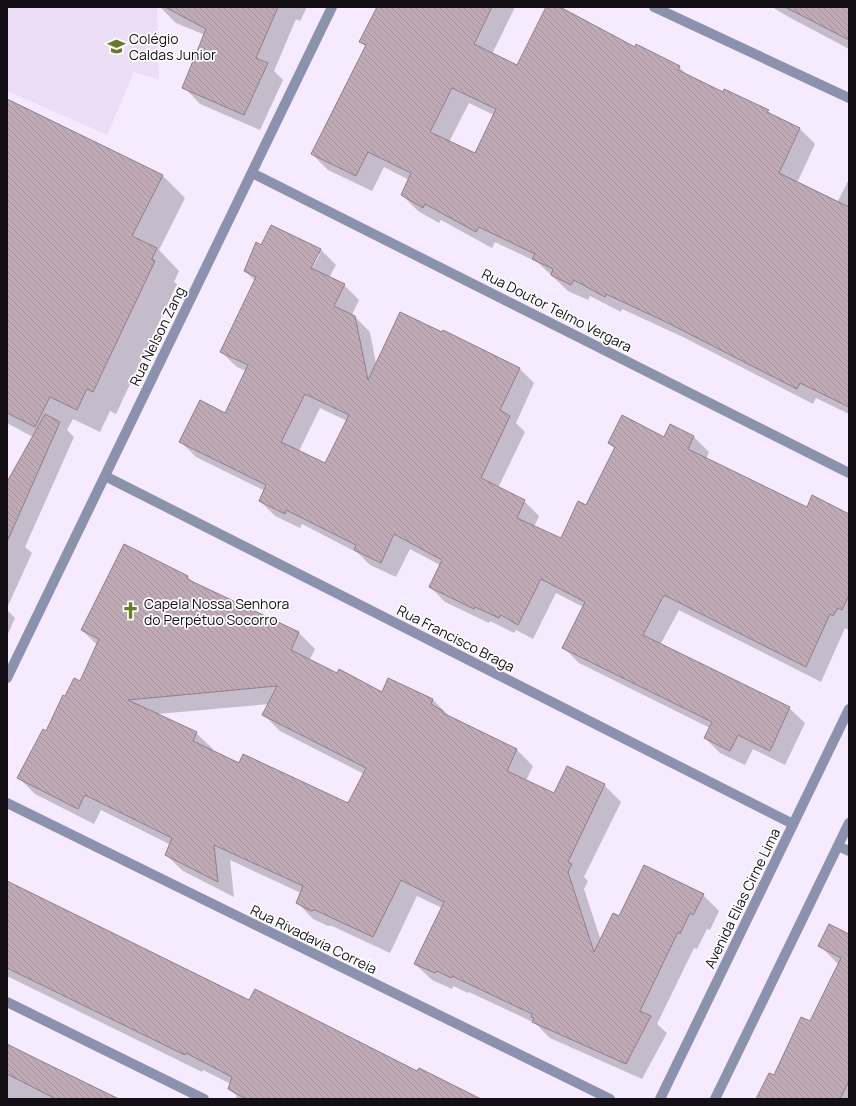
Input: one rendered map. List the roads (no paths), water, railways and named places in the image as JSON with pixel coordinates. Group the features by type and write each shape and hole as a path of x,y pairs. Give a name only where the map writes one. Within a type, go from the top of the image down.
{"street":[{"name":"Rua Nelson Zang","path":"7,678 332,7"},
{"path":"654,7 849,98"},
{"name":"Rua Doutor Telmo Vergara","path":"252,173 849,473"},
{"name":"Rua Francisco Braga","path":"105,476 794,824"},
{"name":"Avenida Elias Cirne Lima","path":"660,1099 849,708"},
{"name":"Rua Rivadavia Correia","path":"7,804 610,1099"},
{"path":"715,1099 849,823"},
{"path":"838,846 849,851"},
{"path":"7,1002 204,1099"}],"place":[{"name":"Colégio Caldas Junior","path":"116,46"},
{"name":"Capela Nossa Senhora do Perpétuo Socorro","path":"131,611"}]}
